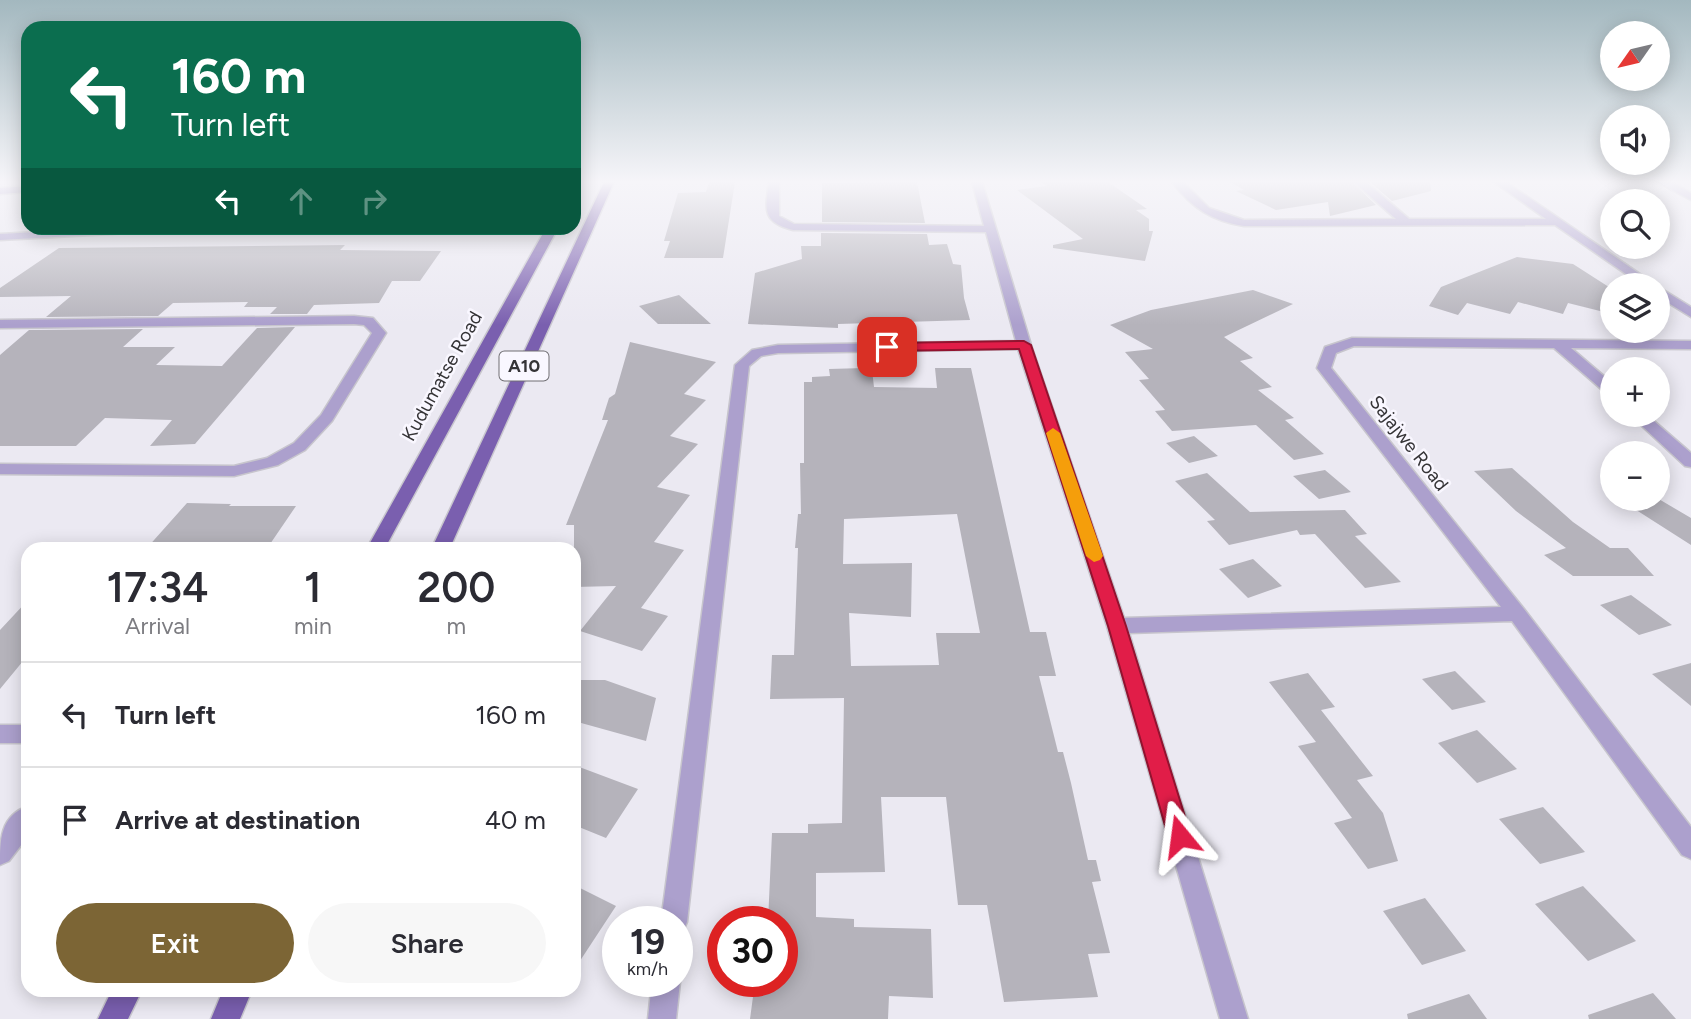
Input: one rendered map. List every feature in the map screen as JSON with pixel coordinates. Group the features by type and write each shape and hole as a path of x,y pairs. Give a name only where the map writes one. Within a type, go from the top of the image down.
{"main road":[{"name":"A10","path":"444,542 586,230"},
{"name":"Kudumatse Road","path":"379,542 548,235"},
{"path":"112,1019 124,997"},
{"path":"225,1019 235,997"}],"street":[{"path":"992,230 1024,345 1117,626 1234,1019"},
{"path":"1569,230 1632,273"},
{"path":"0,237 37,235"},
{"path":"1670,299 1691,313"},
{"path":"0,324 354,320 368,321 379,333 346,388 305,443 285,456 262,465 233,471 0,469"},
{"name":"Sajajwe Road","path":"1691,345 1352,342 1330,350 1324,368 1517,614 1691,847"},
{"path":"1558,343 1600,380"},
{"path":"676,906 742,365 757,353 778,349 1024,345"},
{"path":"1652,427 1691,462"},
{"path":"1117,626 1517,614"},
{"path":"0,734 21,734"},
{"path":"0,853 21,826"},
{"path":"662,1019 664,997"}],"building":[{"path":"667,230 727,230 723,258 664,258 670,241 664,241"},
{"path":"1070,230 1153,231 1145,261 1053,248 1053,245 1083,239"},
{"path":"821,233 927,234 929,245 947,244 953,264 961,265 964,298 970,320 838,324 838,328 748,324 755,273 802,259 801,246 821,246"},
{"path":"345,245 340,250 441,251 420,281 392,281 379,303 314,305 307,314 270,314 277,307 244,307 248,302 173,303 158,316 46,317 71,296 0,297 0,288 59,248"},
{"path":"1517,257 1573,264 1600,281 1600,311 1568,303 1563,314 1518,302 1510,314 1467,303 1458,315 1429,306 1441,287"},
{"path":"1253,290 1293,304 1224,337 1253,358 1240,361 1272,387 1258,390 1294,418 1285,420 1324,454 1294,460 1256,425 1172,431 1155,411 1165,410 1139,380 1149,379 1125,352 1153,349 1110,325 1151,310"},
{"path":"679,295 711,324 658,324 639,306"},
{"path":"295,327 195,444 150,446 172,420 105,418 76,446 0,446 0,355 29,330 143,329 123,347 175,347 156,365 222,366 257,328"},
{"path":"630,342 716,362 684,394 706,400 670,436 698,444 657,487 690,495 654,542 684,550 641,608 668,616 642,651 581,631 616,586 581,587 581,542 574,542 574,525 566,525 608,420 602,420 609,398 615,394"},
{"path":"864,368 872,370 874,387 937,388 935,368 971,368 1030,632 1046,632 1056,676 1039,676 1058,752 1063,752 1088,860 1096,860 1101,881 1092,882 1110,953 1088,954 1098,997 1004,1002 987,905 958,905 946,797 881,797 885,872 816,873 816,917 854,919 854,927 931,929 933,998 889,996 888,1019 750,1019 753,997 798,997 798,906 769,906 772,833 808,833 808,824 842,823 844,698 770,699 772,655 794,655 798,548 795,548 798,514 801,514 800,463 804,463 804,382 812,382 812,377 830,376 829,369","holes":["957,514 980,633 936,633 939,665 851,666 849,613 911,617 912,563 843,564 844,519"]},
{"path":"1194,436 1218,456 1189,463 1166,443"},
{"path":"1512,468 1573,522 1610,548 1628,548 1654,576 1573,576 1544,555 1566,548 1516,511 1474,471"},
{"path":"1325,470 1351,492 1319,499 1293,476"},
{"path":"1207,473 1250,512 1345,510 1367,534 1355,536 1401,582 1365,588 1315,534 1300,535 1297,530 1229,545 1207,521 1215,520 1175,481"},
{"path":"187,503 296,506 271,542 152,542"},
{"path":"1670,506 1691,518 1691,545 1638,511 1670,511"},
{"path":"1253,559 1282,586 1248,598 1219,569"},
{"path":"1631,595 1672,625 1639,635 1600,605"},
{"path":"21,608 21,664 0,689 0,630"},
{"path":"1691,663 1691,706 1652,674"},
{"path":"1455,671 1486,702 1452,710 1422,679"},
{"path":"1308,673 1335,707 1321,710 1373,776 1357,780 1383,813 1398,861 1368,869 1334,823 1352,818 1298,746 1316,742 1269,682"},
{"path":"581,680 605,680 656,698 646,741 581,723"},
{"path":"1477,730 1517,769 1477,783 1438,743"},
{"path":"581,768 638,789 606,838 581,828"},
{"path":"1543,807 1585,852 1540,864 1499,819"},
{"path":"1583,886 1636,941 1588,961 1535,904"},
{"path":"581,888 616,906 602,906 602,927 581,959"},
{"path":"1425,898 1466,951 1422,965 1383,911"},
{"path":"1653,993 1676,1019 1589,1019 1588,1015"},
{"path":"1469,994 1487,1019 1408,1019 1407,1014"}],"slow traffic":[{"path":"1053,433 1094,556"}],"route":[{"path":"887,347 1024,345 1117,626 1180,836"}]}
